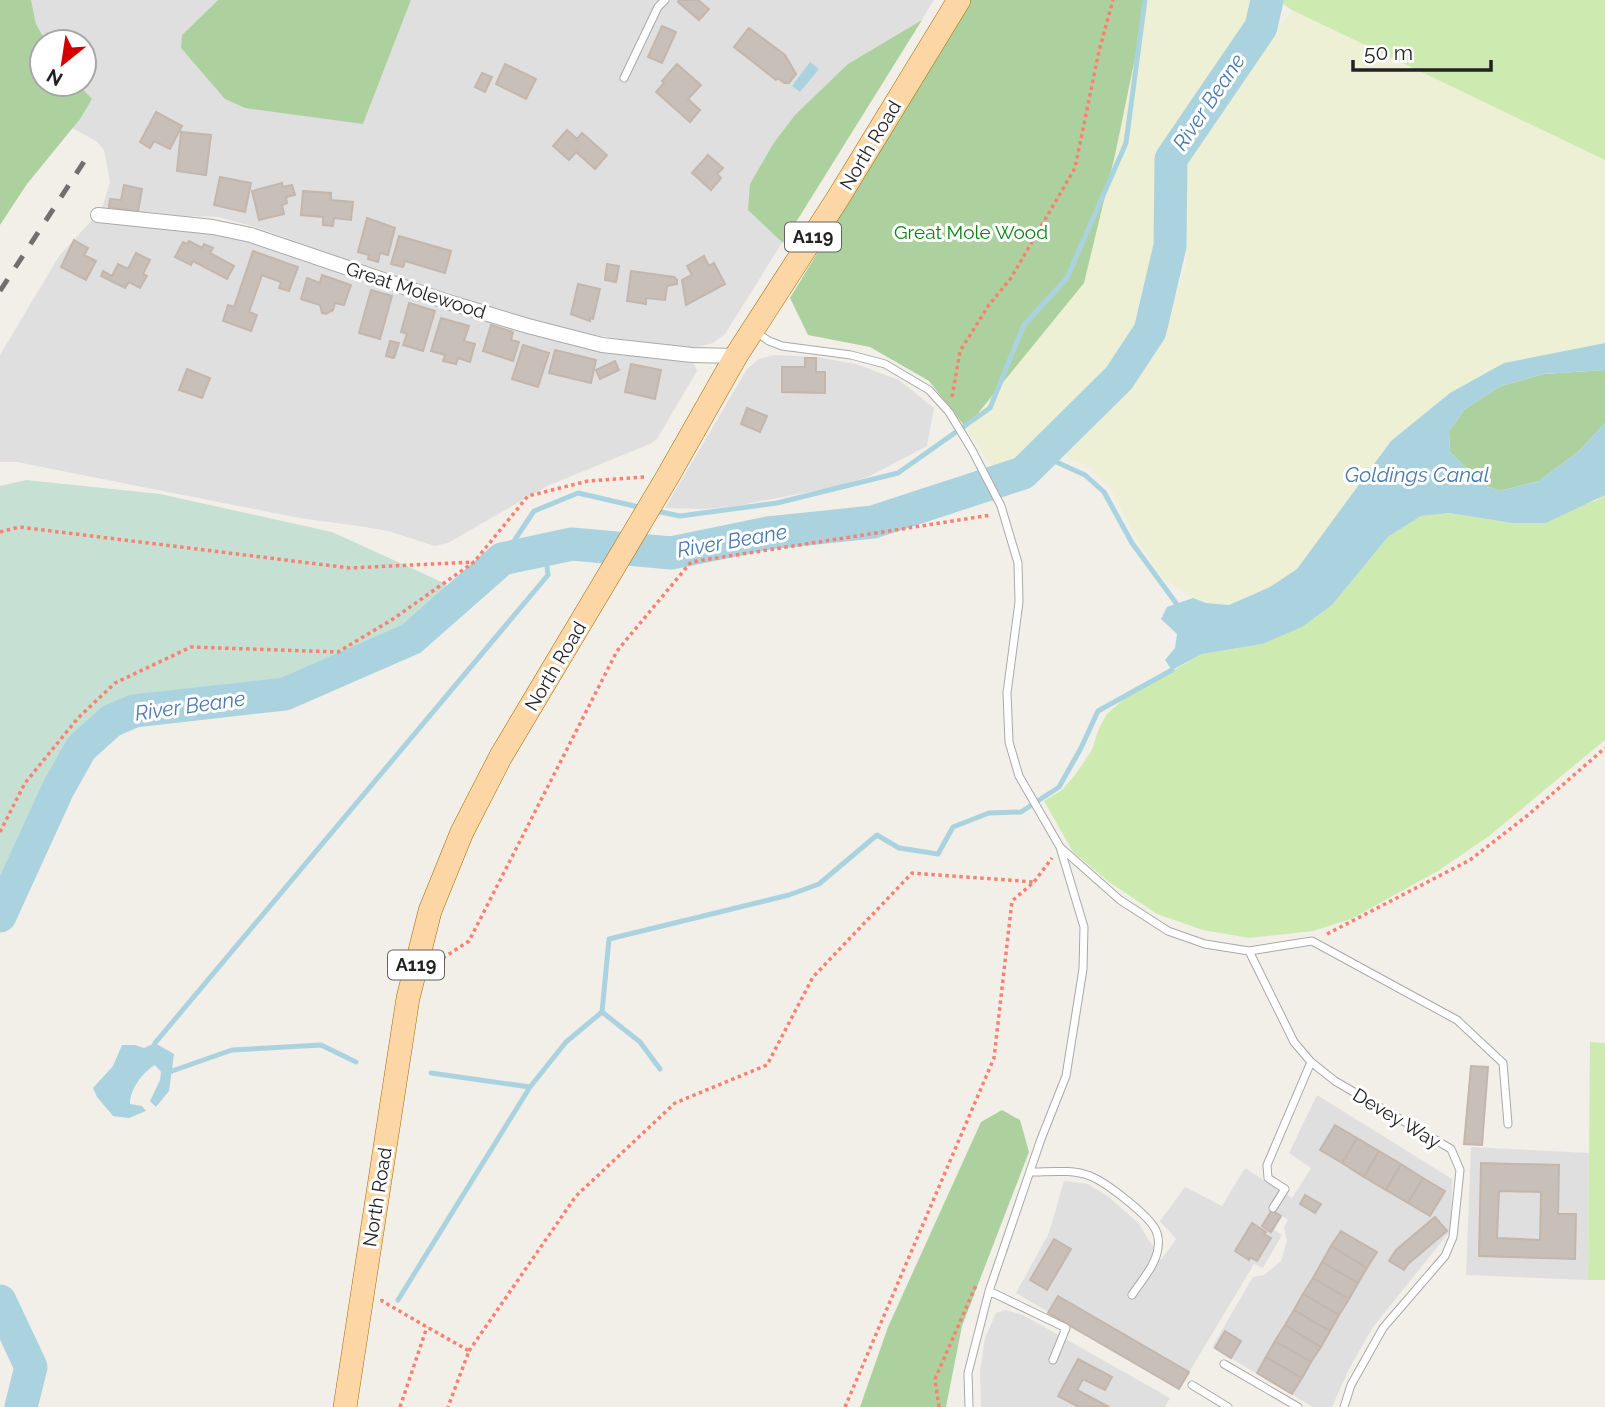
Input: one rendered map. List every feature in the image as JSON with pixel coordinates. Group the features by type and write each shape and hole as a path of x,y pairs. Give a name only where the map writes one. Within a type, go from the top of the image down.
{"main road":[{"name":"North Road","path":"345,1407 408,998 430,911 462,832 501,756 668,476 736,356 845,187 959,0"}],"street":[{"name":"Great Molewood","path":"99,215 213,227 251,235 448,302 602,345 692,355 736,356"}],"lane":[{"path":"624,78 658,7 665,0"},
{"path":"752,330 782,346 851,355 885,364 929,390 951,416 972,450 1002,509 1018,563 1019,601 1007,693 1009,742 1018,776 1060,846 1120,900 1168,931 1205,944 1249,951 1312,941 1457,1020 1503,1063 1508,1124"},
{"path":"969,1407 968,1373 989,1291 1066,1076 1083,968 1084,927 1060,846"},
{"name":"Devey Way","path":"1249,951 1293,1042 1311,1062 1335,1081 1451,1149 1460,1170 1454,1237 1444,1256 1383,1328 1351,1385 1344,1407"},
{"path":"1273,1208 1285,1189 1268,1178 1267,1165 1311,1062"},
{"path":"1030,1172 1090,1176 1121,1196 1153,1226 1158,1237 1158,1249 1132,1295"},
{"path":"989,1291 1066,1328 1053,1360"},
{"path":"1224,1364 1297,1407"},
{"path":"1192,1385 1228,1407"}],"path":[{"path":"951,416 960,351 989,305 1011,278 1075,168 1098,51 1113,0"},
{"path":"0,832 25,783 78,718 116,683 191,647 338,652 474,562 528,496 588,481 668,476"},
{"path":"432,965 470,941 617,651 691,562 1002,509"},
{"path":"0,532 19,527 350,568 474,562"},
{"path":"1312,941 1470,860 1528,815 1605,748"},
{"path":"845,1407 994,1058 1012,901 1034,883 1060,846"},
{"path":"448,1407 469,1351 576,1196 675,1103 767,1065 813,977 912,873 1034,883"},
{"path":"384,1288 382,1301 469,1351"},
{"path":"400,1407 428,1327"}],"shaded area":[{"path":"31,0 218,0 182,35 363,124 411,0 934,0 725,334 713,343 698,347 670,346 595,335 520,316 417,286 262,229 218,217 102,208 110,182 104,150 96,141 72,128 90,98 98,98 98,28 38,28"},
{"path":"92,220 217,232 255,241 421,300 693,361 697,371 657,439 650,444 547,486 448,543 435,546 388,531 299,518 17,462 0,462 0,355 59,256"},
{"path":"774,355 817,357 856,364 899,380 934,408 927,446 870,476 840,486 741,505 706,509 665,508 747,369 759,359"},
{"path":"1317,1095 1452,1179 1451,1230 1373,1327 1349,1369 1332,1407 1313,1407 1212,1347 1253,1277 1264,1275 1281,1261 1287,1241 1284,1227 1288,1220 1282,1216 1274,1230 1282,1235 1263,1268 1254,1264 1179,1389 1016,1293 1049,1233 1064,1181 1088,1184 1109,1197 1139,1224 1161,1260 1176,1239 1160,1221 1185,1187 1222,1206 1245,1168 1292,1198 1311,1168 1289,1153"},
{"path":"1471,1147 1589,1153 1588,1280 1466,1275"},
{"path":"1006,1310 1023,1315 1170,1398 1165,1407 981,1407 980,1372 985,1338 996,1313"}],"green space":[{"path":"0,0 31,0 38,28 28,28 28,98 92,99 80,119 27,184 0,225"},
{"path":"218,0 411,0 363,124 245,108 225,99 181,48 182,35"},
{"name":"Great Mole Wood","path":"971,0 1147,0 1115,155 1084,283 966,428 929,381 870,347 808,335 790,298"},
{"path":"1147,0 1259,0 1247,32 1206,85 1174,139 1158,178 1156,254 1148,295 1131,333 1098,377 1037,443 996,473 966,428 1084,283 1115,155"},
{"path":"1277,0 1605,0 1605,160 1292,10"},
{"path":"1292,10 1605,160 1605,343 1391,441 1297,569 1270,587 1229,605 1206,603 1193,598 1164,579 1137,541 1110,488 1090,467 1064,457 1119,396 1163,336 1186,264 1186,171 1196,139"},
{"path":"922,20 783,243 748,210 750,184 773,144 795,115 848,64"},
{"path":"1605,370 1605,423 1579,451 1539,481 1500,491 1484,485 1450,452 1449,431 1465,409 1501,386 1544,374"},
{"path":"26,480 160,494 332,532 444,583 461,602 333,676 256,695 153,699 87,727 48,773 0,884 0,486"},
{"path":"1605,495 1605,740 1489,836 1438,871 1351,919 1313,931 1249,938 1203,930 1157,914 1109,882 1073,852 1044,801 1062,790 1075,775 1092,750 1107,714 1124,699 1202,654 1262,644 1332,605 1388,537 1421,516 1449,513 1512,523 1595,501"},
{"path":"1590,1042 1605,1043 1605,1280 1588,1280"},
{"path":"1002,1110 1020,1120 1029,1152 962,1326 946,1407 860,1407 888,1327 981,1122"}],"water":[{"path":"810,62 819,69 800,92 792,86"},
{"name":"Goldings Canal","path":"1605,343 1605,370 1544,374 1501,386 1465,409 1449,431 1450,452 1484,485 1500,491 1539,481 1579,451 1605,423 1605,495 1546,523 1512,523 1449,513 1421,516 1388,537 1332,605 1302,627 1262,644 1202,654 1172,670 1165,660 1175,648 1177,634 1161,619 1167,607 1193,598 1206,603 1229,605 1270,587 1297,569 1391,441 1450,393 1504,363"},
{"path":"155,1043 174,1054 169,1091 156,1107 150,1101 160,1080 161,1072 155,1065 138,1082 131,1098 130,1104 142,1106 146,1111 129,1118 113,1116 93,1088 113,1066 122,1045 144,1048"}],"building":[{"path":"698,0 709,9 699,20 678,2"},
{"path":"662,26 676,32 662,63 648,57"},
{"path":"749,28 785,55 796,74 789,83 778,78 776,80 734,47"},
{"path":"505,64 536,79 526,99 496,84"},
{"path":"677,64 701,85 688,99 700,110 690,122 656,92"},
{"path":"482,73 492,77 485,92 475,87"},
{"path":"156,112 182,126 170,149 154,141 150,148 140,142"},
{"path":"567,130 577,139 582,133 607,155 595,169 576,152 569,160 553,146"},
{"path":"181,132 211,135 206,175 177,171"},
{"path":"708,155 723,168 717,174 721,178 711,190 692,173"},
{"path":"220,177 251,183 245,212 214,205"},
{"path":"282,183 283,187 292,185 295,195 286,197 287,203 282,205 284,214 259,220 252,191"},
{"path":"124,185 142,189 138,212 109,207 110,199 121,200"},
{"path":"303,191 331,193 331,200 353,202 351,220 334,218 333,226 323,225 323,217 301,215"},
{"path":"367,218 395,228 388,255 380,253 378,262 368,259 369,255 358,252"},
{"path":"399,236 451,251 445,273 405,261 403,267 391,264"},
{"path":"74,240 88,248 84,255 96,261 86,280 61,267"},
{"path":"189,241 202,248 204,244 213,248 210,253 234,266 227,279 193,261 191,265 175,257 183,242 187,244"},
{"path":"253,251 298,267 289,291 279,288 281,282 262,275 249,312 257,315 251,331 223,321 228,305 234,307"},
{"path":"136,253 150,260 143,274 147,276 140,288 129,282 125,288 101,276 103,271 112,276 118,264 128,269"},
{"path":"704,256 709,266 714,263 725,284 686,305 682,280 692,275 687,266"},
{"path":"607,264 619,266 616,282 605,280"},
{"path":"631,271 674,277 677,284 667,286 665,300 646,298 646,304 627,301"},
{"path":"322,275 351,285 344,305 335,303 333,310 326,314 322,313 320,305 301,299 307,278 320,283"},
{"path":"578,284 600,289 593,319 590,318 590,321 571,314"},
{"path":"371,290 392,296 380,339 359,333"},
{"path":"409,303 435,311 423,351 403,345 407,334 401,332"},
{"path":"441,318 469,326 464,341 475,344 470,362 458,358 456,364 443,361 445,355 431,351"},
{"path":"491,325 513,332 511,340 519,342 513,361 483,351"},
{"path":"390,341 399,343 394,358 386,356"},
{"path":"523,345 549,353 538,387 512,379"},
{"path":"555,350 596,360 591,383 549,373"},
{"path":"805,358 816,358 816,372 825,372 825,393 782,392 782,367 805,367"},
{"path":"615,361 619,370 600,379 596,370"},
{"path":"631,364 661,370 655,399 625,392"},
{"path":"187,369 210,378 202,398 179,390"},
{"path":"747,408 767,416 760,432 741,424"},
{"path":"1471,1066 1488,1067 1482,1145 1464,1144"},
{"path":"1335,1125 1357,1138 1342,1163 1320,1150"},
{"path":"1357,1138 1379,1151 1364,1177 1342,1163"},
{"path":"1379,1151 1401,1164 1386,1190 1364,1177"},
{"path":"1481,1163 1559,1165 1558,1214 1576,1214 1575,1259 1479,1256","holes":["1499,1191 1541,1192 1540,1240 1497,1238"]},
{"path":"1401,1164 1423,1178 1408,1203 1386,1190"},
{"path":"1423,1178 1445,1191 1430,1216 1408,1203"},
{"path":"1305,1195 1321,1204 1315,1213 1300,1204"},
{"path":"1272,1210 1281,1216 1271,1232 1262,1226"},
{"path":"1435,1217 1447,1231 1404,1270 1389,1261 1396,1250"},
{"path":"1252,1223 1271,1238 1257,1261 1250,1257 1249,1260 1235,1251"},
{"path":"1341,1231 1377,1252 1367,1268 1331,1246"},
{"path":"1054,1239 1071,1249 1047,1290 1030,1280"},
{"path":"1331,1246 1367,1268 1358,1283 1322,1262"},
{"path":"1322,1262 1358,1283 1349,1299 1313,1278"},
{"path":"1313,1278 1349,1299 1339,1315 1303,1294"},
{"path":"1303,1294 1339,1315 1330,1331 1294,1310"},
{"path":"1058,1296 1189,1372 1179,1389 1048,1313"},
{"path":"1294,1310 1330,1331 1321,1347 1285,1325"},
{"path":"1285,1325 1321,1347 1311,1362 1275,1341"},
{"path":"1225,1331 1241,1341 1231,1358 1215,1348"},
{"path":"1275,1341 1311,1362 1302,1378 1266,1357"},
{"path":"1266,1357 1302,1378 1292,1394 1257,1373"},
{"path":"1078,1359 1112,1377 1105,1390 1083,1379 1077,1390 1109,1407 1079,1407 1058,1396"}],"waterway":[{"path":"656,511 680,516 777,503 898,473 990,408 1024,325 1067,278 1126,143 1145,0"},
{"name":"River Beane","path":"0,916 58,789 81,748 111,721 134,711 285,694 411,639 502,559 572,544 671,553 768,533 873,522 1023,473 1119,378 1150,331 1170,246 1171,159 1261,27 1267,0"},
{"path":"1041,455 1085,475 1104,492 1132,543 1176,603"},
{"path":"502,559 534,511 578,493 643,508"},
{"path":"155,1043 548,575 545,550"},
{"path":"398,1300 530,1087 566,1042 602,1012 609,939 789,895 819,884 877,835 899,848 938,854 953,827 989,813 1021,812 1059,787 1098,711 1172,670"},
{"path":"602,1012 640,1042 660,1069"},
{"path":"172,1071 232,1050 321,1045 356,1062"},
{"path":"431,1073 530,1087"},
{"name":"River Beane","path":"0,1301 31,1367 21,1407"}],"railway":[{"path":"0,291 85,160"}]}
